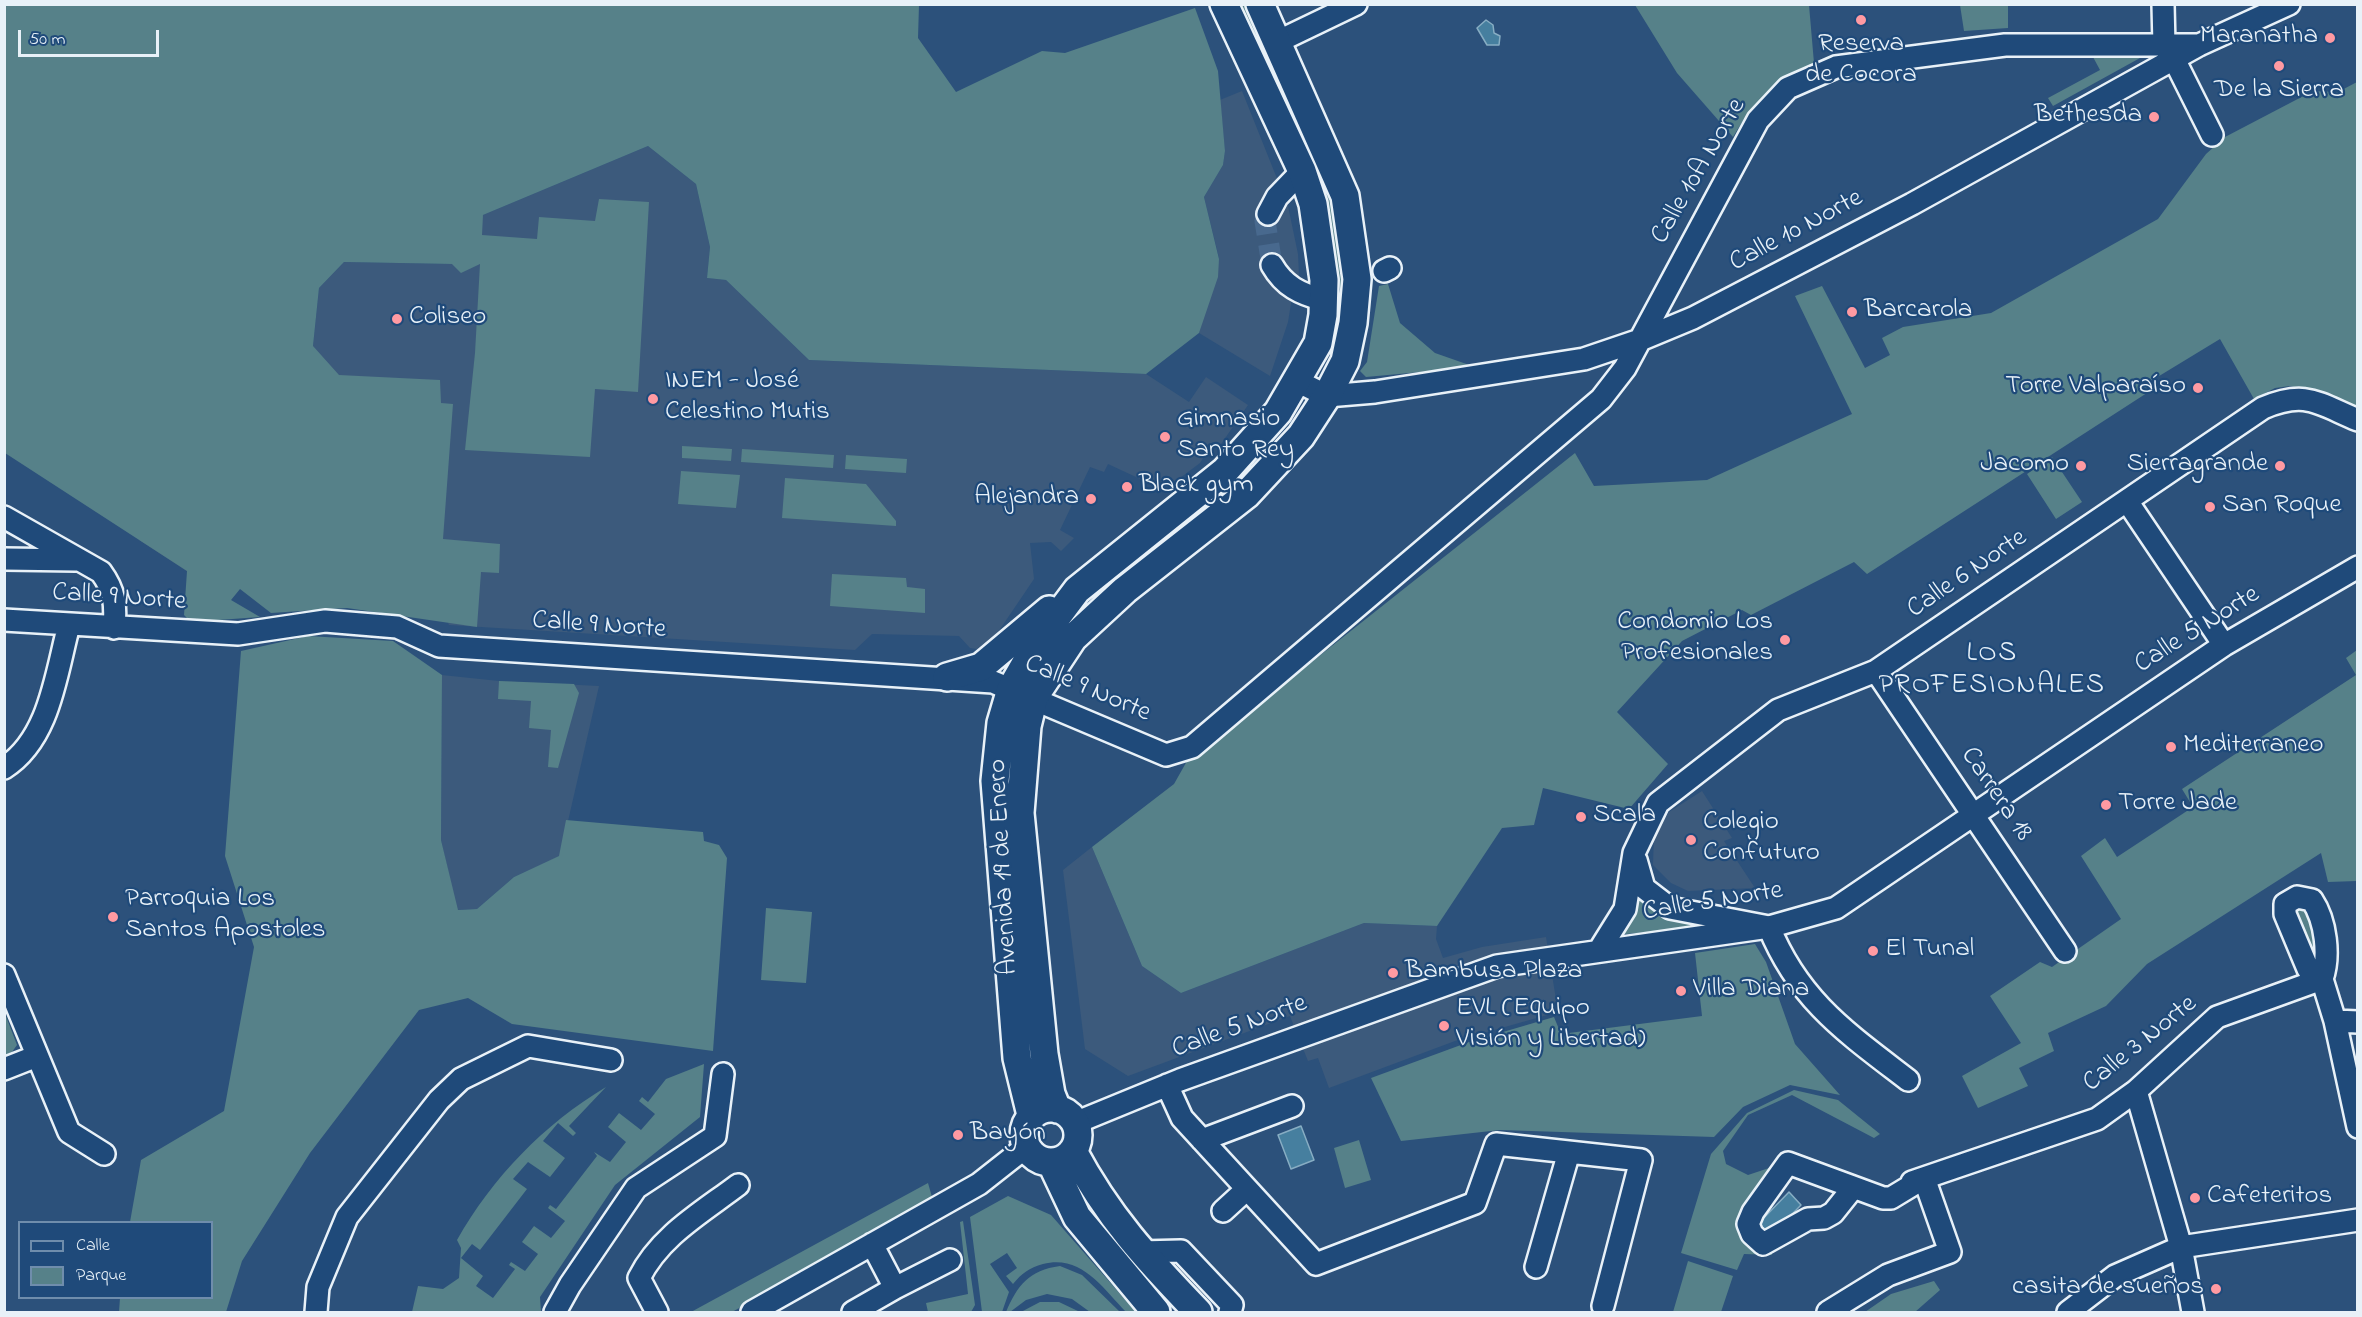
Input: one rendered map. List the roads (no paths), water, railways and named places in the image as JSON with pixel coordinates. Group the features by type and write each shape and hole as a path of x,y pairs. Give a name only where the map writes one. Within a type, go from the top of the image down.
{"main road":[{"name":"Avenida 19 de Enero","path":"1066,1116 1051,1094 1044,1054 1020,813 1027,726 1023,693 1038,642 1077,590 1225,471 1278,412 1318,343 1324,280 1313,204 1302,171 1224,4"},
{"name":"Avenida 19 de Enero","path":"1031,1115 1017,1058 995,781 1002,723 1023,693 1073,638 1125,590 1246,495 1301,436 1328,396 1345,361 1353,323 1357,279 1345,196 1260,4"},
{"path":"946,677 981,668 1036,619 1077,590"},
{"path":"1044,1108 1066,1116 1078,1137 1062,1157 1036,1158 1026,1147 1024,1130 1031,1115 1044,1108"},
{"path":"1062,1157 1095,1193 1140,1252 1198,1312"},
{"path":"1062,1157 1077,1217 1156,1312"}],"street":[{"path":"2163,4 2169,53 2211,135"},
{"name":"Calle 10 Norte","path":"1328,396 1375,392 1584,359 1640,340 1693,318 1891,214 2169,53 2199,45 2255,12 2289,4"},
{"path":"1277,42 1351,6"},
{"name":"Calle 10A Norte","path":"1180,753 1192,747 1601,399 1625,368 1758,120 1788,88 1836,67 2005,45 2169,53"},
{"path":"1268,214 1277,197 1302,171"},
{"path":"1272,265 1280,280 1323,300"},
{"path":"1297,381 1328,396"},
{"name":"Calle 6 Norte","path":"1600,949 1625,909 1634,853 1658,803 1778,710 1876,671 2263,408 2286,398 2304,398 2358,420"},
{"path":"2127,501 2224,645"},
{"path":"4,517 100,572 110,584 116,603 114,628"},
{"path":"4,559 76,560"},
{"name":"Calle 5 Norte","path":"1066,1116 1173,1083 1497,966 1600,949 1769,927 1836,908 2224,645 2358,567"},
{"name":"Calle 9 Norte","path":"4,620 238,634 324,621 398,627 439,646 946,677 993,682 1166,755 1180,753"},
{"path":"4,768 13,762 39,730 69,625"},
{"name":"Carrera 18","path":"1876,671 2065,951"},
{"path":"1634,853 1644,888 1670,908 1769,927 1782,957 1801,986 1822,1011 1908,1080"},
{"path":"4,975 69,1132 104,1154"},
{"name":"Calle 3 Norte","path":"1894,1188 2097,1119 2136,1091 2217,1017 2322,979 2335,1021"},
{"path":"2358,1022 2335,1021 2358,1127"},
{"path":"316,1312 318,1287 347,1217 439,1100 461,1079 528,1046 611,1060"},
{"path":"4,1069 37,1056"},
{"path":"555,1312 570,1285 636,1188 715,1136 723,1074"},
{"path":"1173,1083 1199,1138 1316,1264 1475,1203 1496,1144 1641,1160 1603,1306"},
{"path":"2136,1091 2181,1247 2193,1312"},
{"path":"1199,1138 1292,1106"},
{"path":"752,1312 979,1184 1026,1147"},
{"path":"1536,1267 1569,1152"},
{"path":"1828,1312 1888,1275 1950,1252 1924,1178 1891,1198 1853,1188 1788,1164 1753,1212 1748,1224 1752,1234 1763,1244 1808,1220 1824,1218 1833,1213 1853,1188"},
{"path":"657,1312 639,1278 650,1256 670,1236 738,1185"},
{"path":"1223,1210 1247,1189"},
{"path":"2068,1312 2115,1276 2181,1247 2358,1220"},
{"path":"872,1244 895,1288"},
{"path":"1140,1252 1181,1251 1232,1305 1230,1312"},
{"path":"853,1312 950,1260"}],"tunnel":[{"path":"1268,214 1265,221 1272,265"}],"place":[{"name":"Reserva de Cocora","path":"1861,20"},
{"name":"Maranatha","path":"2330,38"},
{"name":"De la Sierra","path":"2279,66"},
{"name":"Bethesda","path":"2154,117"},
{"name":"Barcarola","path":"1852,312"},
{"name":"Coliseo","path":"397,319"},
{"name":"Torre Valparaíso","path":"2198,388"},
{"name":"INEM - José Celestino Mutis","path":"653,399"},
{"name":"Gimnasio Santo Rey","path":"1165,437"},
{"name":"Jacomo","path":"2081,466"},
{"name":"Sierragrande","path":"2280,466"},
{"name":"Black gym","path":"1127,487"},
{"name":"Alejandra","path":"1091,499"},
{"name":"San Roque","path":"2210,507"},
{"name":"Condomio Los Profesionales","path":"1785,640"},
{"name":"Mediterraneo","path":"2171,747"},
{"name":"Torre Jade","path":"2106,805"},
{"name":"Scala","path":"1581,817"},
{"name":"Colegio Confuturo","path":"1691,840"},
{"name":"Parroquia Los Santos Apostoles","path":"113,917"},
{"name":"El Tunal","path":"1873,951"},
{"name":"Bambusa Plaza","path":"1393,973"},
{"name":"Villa Diana","path":"1681,991"},
{"name":"EVL (Equipo Visión y Libertad)","path":"1444,1026"},
{"name":"Bayón","path":"958,1135"},
{"name":"Cafeteritos","path":"2195,1198"},
{"name":"casita de sueños","path":"2216,1289"}],"district":[{"name":"LOS PROFESIONALES","path":"1992,671"}]}
